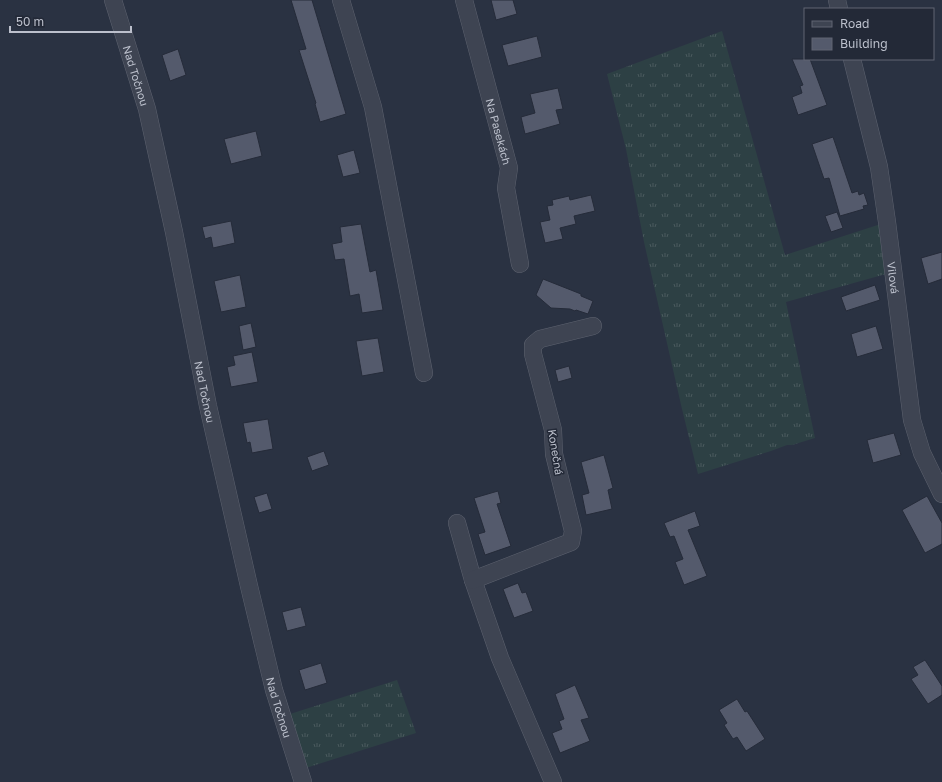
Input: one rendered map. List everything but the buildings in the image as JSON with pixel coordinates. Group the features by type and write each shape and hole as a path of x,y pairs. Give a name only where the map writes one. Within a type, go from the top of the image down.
{"street":[{"name":"Nad Točnou","path":"113,0 146,109 174,232 208,406 248,586 274,690 303,782"},
{"path":"341,0 373,107 424,373"},
{"name":"Na Pasekách","path":"464,0 509,168 506,188 520,264"},
{"name":"Vilová","path":"852,60 879,167 912,420 922,453 942,494"},
{"name":"Konečná","path":"474,580 571,542 573,531 554,454 553,430 533,354 533,345 540,339 592,326"},
{"path":"457,523 500,658 553,782"}],"green space":[{"path":"722,31 785,255 887,222 893,272 786,302 815,438 792,445 787,445 698,474 644,242 626,149 607,74"},
{"path":"397,680 416,733 306,768 290,714"}]}
